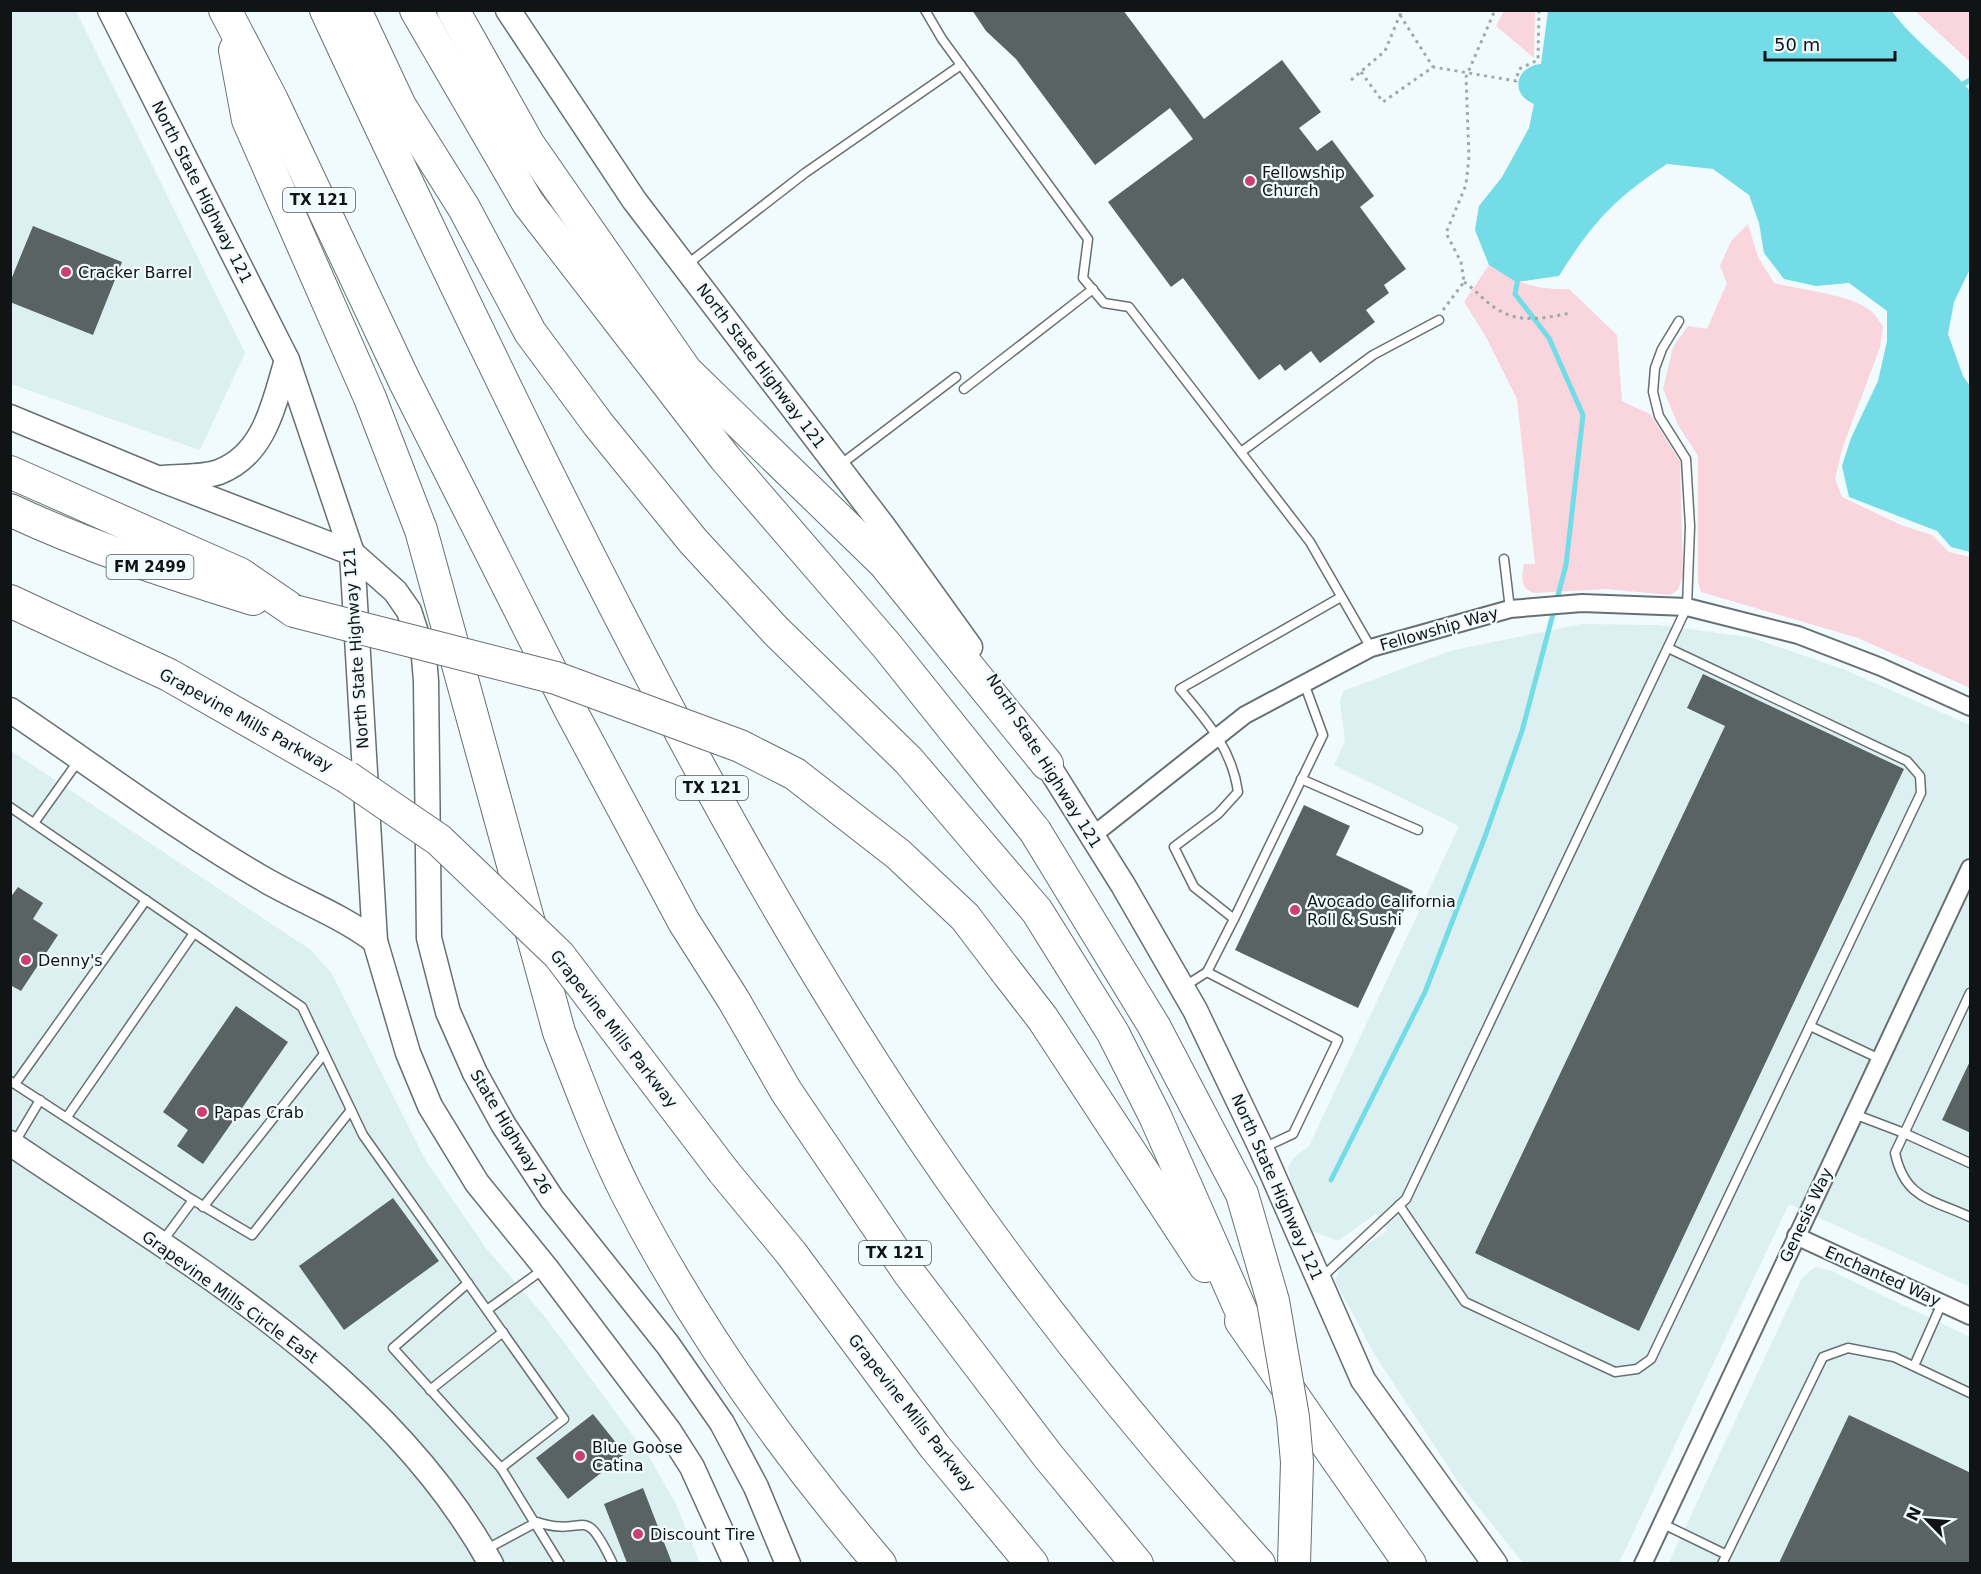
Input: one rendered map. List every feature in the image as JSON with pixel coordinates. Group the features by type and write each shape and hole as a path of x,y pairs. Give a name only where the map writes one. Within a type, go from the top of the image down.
{"highway":[{"name":"TX 121","path":"326,10 425,223 655,688 842,1014 953,1182 1080,1350 1203,1502 1259,1563"},
{"path":"355,10 400,106 464,208 530,332 598,424 693,541 776,632 909,761 1037,911 1113,1033 1155,1116 1253,1338"},
{"path":"416,10 528,203 725,458 887,646 1035,831 1154,1026 1242,1194 1273,1300 1293,1417 1297,1462 1294,1563"},
{"path":"453,10 528,145 686,371 884,563 1047,764"},
{"name":"TX 121","path":"227,15 272,100 405,382 560,690 684,922 733,999 786,1091 909,1273 1048,1456 1137,1563"},
{"path":"227,15 248,120 370,398 421,531 559,1032 590,1113 626,1191 698,1318 748,1394 843,1520 880,1563"},
{"path":"10,472 240,574 294,611 556,678 664,717 758,755 795,774 898,854 965,917 1043,1019 1253,1338 1410,1563"},
{"name":"FM 2499","path":"10,510 64,535 134,562 294,611"},
{"name":"Grapevine Mills Parkway","path":"10,600 169,675 347,777 439,840 559,955 724,1172 791,1253 935,1446 1032,1563"}],"main road":[{"name":"North State Highway 121","path":"110,10 287,360 352,553 375,941"},
{"name":"North State Highway 121","path":"508,10 589,136 986,669 1047,764 1182,988 1262,1148 1363,1380 1495,1563"},
{"path":"157,478 218,472 245,455 263,435 287,360"},
{"path":"10,417 157,478 352,553"},
{"name":"State Highway 26","path":"352,553 395,591 409,611 424,657 429,938 448,1012 486,1093 552,1199 668,1346 722,1423 756,1487 788,1563"},
{"path":"10,710 267,881 357,928 375,941 408,1053 430,1106 477,1184 546,1268 669,1431 692,1467 736,1563"},
{"name":"Grapevine Mills Circle East","path":"12,1144 160,1245 269,1323 325,1367 372,1411 431,1475 487,1557"}],"street":[{"name":"Fellowship Way","path":"1092,836 1245,715 1371,648 1510,609 1582,603 1687,607 1798,635 1881,667 1971,707"},
{"name":"Genesis Way","path":"1643,1563 1971,868"},
{"name":"Enchanted Way","path":"1796,1236 1971,1316"}],"lane":[{"path":"925,10 961,65 1088,239 1083,278 1104,303 1130,307 1310,542 1371,648"},
{"path":"685,266 805,173 961,65"},
{"path":"964,389 1093,289"},
{"path":"1241,452 1373,355 1439,320"},
{"path":"1319,1280 1406,1199 1687,607 1690,526 1686,459 1659,416 1653,392 1655,368 1662,349 1679,321"},
{"path":"837,467 956,377"},
{"path":"1504,559 1510,609"},
{"path":"1234,919 1194,887 1174,847 1218,813 1238,792 1235,771 1219,735 1180,689 1341,597"},
{"path":"1399,1205 1465,1302 1615,1372 1637,1370 1651,1359 1921,793 1920,776 1907,761 1668,648"},
{"path":"1182,988 1207,972 1323,735 1304,683"},
{"path":"34,823 81,758"},
{"path":"1301,779 1418,830"},
{"path":"12,810 302,1007 363,1136 564,1419 501,1468"},
{"path":"146,900 13,1083 193,1200 252,1235 351,1110"},
{"path":"67,1118 194,933"},
{"path":"1207,972 1338,1040 1293,1134 1262,1148"},
{"path":"1971,993 1895,1153 1899,1173 1910,1189 1971,1217"},
{"path":"1810,1026 1880,1059"},
{"path":"203,1206 324,1054"},
{"path":"12,1144 40,1100"},
{"path":"1854,1114 1971,1163"},
{"path":"160,1245 193,1200"},
{"path":"487,1310 546,1268"},
{"path":"468,1283 393,1348 501,1468 537,1522 560,1563"},
{"path":"1914,1366 1942,1303"},
{"path":"430,1390 503,1332"},
{"path":"1722,1563 1823,1357 1848,1348 1894,1357 1971,1393"},
{"path":"487,1557 537,1522"},
{"path":"537,1522 554,1528 581,1523 591,1525 600,1536 613,1563"},
{"path":"1661,1523 1725,1554"}],"path":[{"path":"1351,80 1384,51 1402,10"},
{"path":"1495,10 1467,72 1469,157 1466,185 1446,233 1461,262 1464,282 1496,309 1513,317 1539,319 1570,313"},
{"path":"1361,72 1383,102 1433,67 1516,81 1519,69 1538,60 1539,10"},
{"path":"1400,15 1433,67"},
{"path":"1439,320 1446,303 1464,282"}],"shaded area":[{"path":"11,11 76,11 245,353 200,450 11,384"},
{"path":"1504,11 1535,11 1534,58 1496,26"},
{"path":"1915,11 1970,11 1970,62"},
{"path":"1748,224 1758,257 1774,283 1851,300 1871,311 1883,326 1880,347 1842,449 1835,479 1842,497 1901,525 1932,535 1949,552 1970,557 1970,688 1858,638 1701,592 1698,582 1698,456 1678,425 1663,389 1673,347 1688,326 1707,329 1727,283 1720,266 1731,241"},
{"path":"1489,265 1536,287 1569,289 1617,335 1622,401 1650,414 1680,461 1683,574 1678,590 1670,595 1606,589 1534,593 1524,585 1522,578 1524,564 1535,564 1517,399 1486,337 1464,302"},
{"path":"1581,624 1657,625 1749,637 1843,669 1970,725 1970,1287 1789,1204 1619,1563 1523,1563 1459,1483 1376,1357 1335,1281 1343,1260 1387,1231 1376,1214 1338,1241 1312,1231 1291,1183 1288,1167 1293,1158 1309,1146 1459,826 1334,765 1345,741 1340,701 1343,691 1450,651"},
{"path":"10,750 311,950 332,974 426,1161 486,1248 546,1318 651,1460 676,1504 700,1563 11,1563"},
{"path":"1815,1267 1829,1270 1970,1337 1970,1563 1668,1564 1802,1278"}],"water":[{"path":"1548,11 1892,11 1970,91 1970,269 1954,302 1948,334 1963,376 1970,386 1970,552 1951,547 1937,531 1849,497 1842,466 1851,438 1878,381 1887,341 1887,311 1849,283 1816,286 1784,279 1764,253 1759,223 1749,195 1713,169 1667,164 1649,176 1619,200 1594,226 1559,276 1516,282 1489,265 1475,230 1479,206 1502,177 1529,128 1534,104 1521,94 1519,81 1526,70 1541,64"}],"building":[{"name":"Fellowship Church","path":"972,10 1123,10 1204,119 1282,60 1321,112 1299,128 1317,151 1332,140 1374,196 1360,207 1406,269 1384,285 1389,293 1366,310 1375,322 1320,363 1311,351 1285,371 1280,364 1259,380 1183,278 1171,287 1108,202 1193,139 1170,108 1095,165 1016,59 986,31"},
{"name":"Cracker Barrel","path":"33,226 122,262 93,335 10,302 10,282"},
{"path":"1703,674 1904,769 1639,1331 1475,1253 1725,726 1687,708"},
{"path":"1304,805 1350,826 1336,855 1413,891 1358,1008 1235,950"},
{"name":"Denny's","path":"18,887 43,903 33,919 58,935 21,991 10,985 10,898"},
{"path":"236,1006 288,1042 203,1164 177,1146 188,1130 163,1112"},
{"path":"1971,1059 1971,1133 1942,1120"},
{"path":"393,1198 439,1261 344,1330 299,1266"},
{"name":"Blue Goose Catina","path":"593,1414 625,1454 568,1499 536,1458"},
{"path":"1849,1415 1971,1473 1971,1563 1779,1563"},
{"name":"Discount Tire","path":"643,1488 672,1563 627,1563 604,1504"}],"waterway":[{"path":"1960,86 1970,80"},
{"path":"1331,1180 1425,992 1486,834 1522,731 1566,565 1583,415 1549,338 1515,294 1518,278"}],"place":[{"name":"Fellowship Church","path":"1250,181"},
{"name":"Cracker Barrel","path":"66,272"},
{"name":"Avocado California Roll & Sushi","path":"1295,910"},
{"name":"Denny's","path":"26,960"},
{"name":"Papas Crab","path":"202,1112"},
{"name":"Blue Goose Catina","path":"580,1456"},
{"name":"Discount Tire","path":"638,1534"}]}
